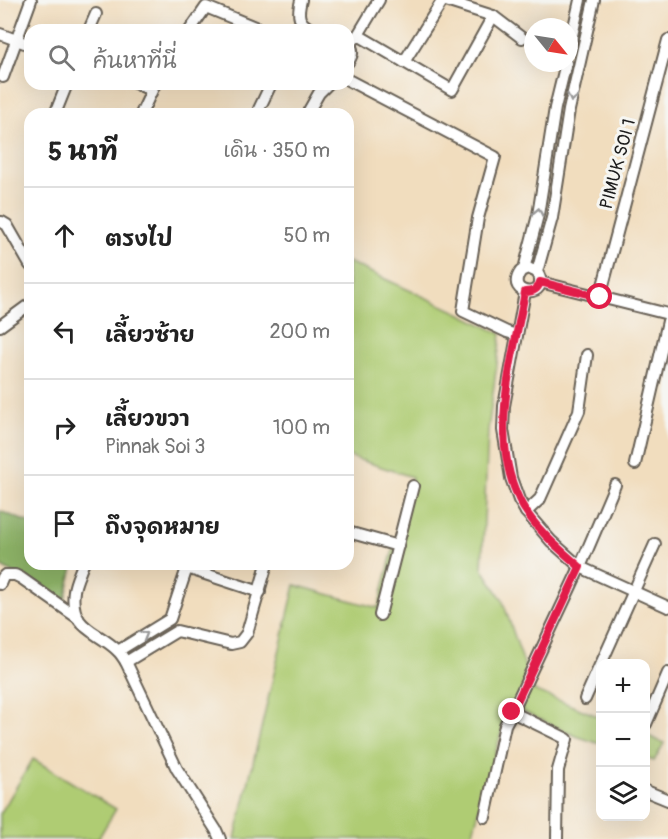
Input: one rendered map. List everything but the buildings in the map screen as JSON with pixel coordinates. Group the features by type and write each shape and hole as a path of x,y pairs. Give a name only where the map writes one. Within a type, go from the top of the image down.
{"street":[{"path":"3,77 31,0"},
{"path":"301,0 297,12 303,24"},
{"path":"354,39 379,0"},
{"path":"404,62 443,0 493,16 522,38"},
{"path":"576,18 580,0"},
{"path":"564,72 555,108 538,215 524,269 517,276 519,288 525,292 536,290 552,218 569,110 594,0"},
{"path":"194,24 206,7 247,24"},
{"path":"92,24 96,14"},
{"path":"358,35 452,90 493,16"},
{"path":"0,34 24,43"},
{"path":"578,38 585,40"},
{"name":"PIMUK SOI 1","path":"600,297 668,40"},
{"path":"354,83 495,157 478,218 463,311 517,335"},
{"path":"57,108 65,90"},
{"path":"144,108 152,90"},
{"path":"259,108 268,90"},
{"path":"310,108 322,90"},
{"path":"548,153 562,156"},
{"path":"0,222 7,225 24,255"},
{"path":"524,269 531,268 538,277 600,297 668,314"},
{"path":"525,292 504,406 503,430 511,478 519,500 526,512 551,541 580,567 668,607"},
{"path":"0,326 24,308"},
{"path":"635,464 668,321"},
{"path":"526,512 540,499 579,411 587,355"},
{"path":"485,817 505,725 580,567 615,485"},
{"path":"380,615 413,486"},
{"path":"354,534 398,546"},
{"path":"603,659 655,544"},
{"path":"78,618 74,603 74,589 81,570"},
{"path":"118,651 170,619 186,570"},
{"path":"193,570 260,592"},
{"path":"126,662 177,631 231,644 240,642 247,633 266,570"},
{"path":"0,584 5,575 15,575 21,578 78,618 86,628 118,651 126,662 177,769 220,839"},
{"path":"650,713 668,673"},
{"path":"585,699 596,675"},
{"path":"512,712 567,739 558,770 557,839"},
{"path":"650,793 668,800"}],"green space":[{"path":"354,265 501,334 488,430 482,568 502,599 533,690 596,715 596,743 576,736 509,705 471,839 235,839 295,585 378,608 412,477 354,458"},
{"path":"0,511 24,521 24,570 72,570 64,603 0,566"},
{"path":"650,737 664,743 654,761 650,760"},
{"path":"33,759 116,809 98,839 0,839 0,814"}],"route":[{"path":"512,712 580,567 551,541 526,512 511,478 506,453 503,430 504,406 525,292 536,290 540,282 600,297"}]}
